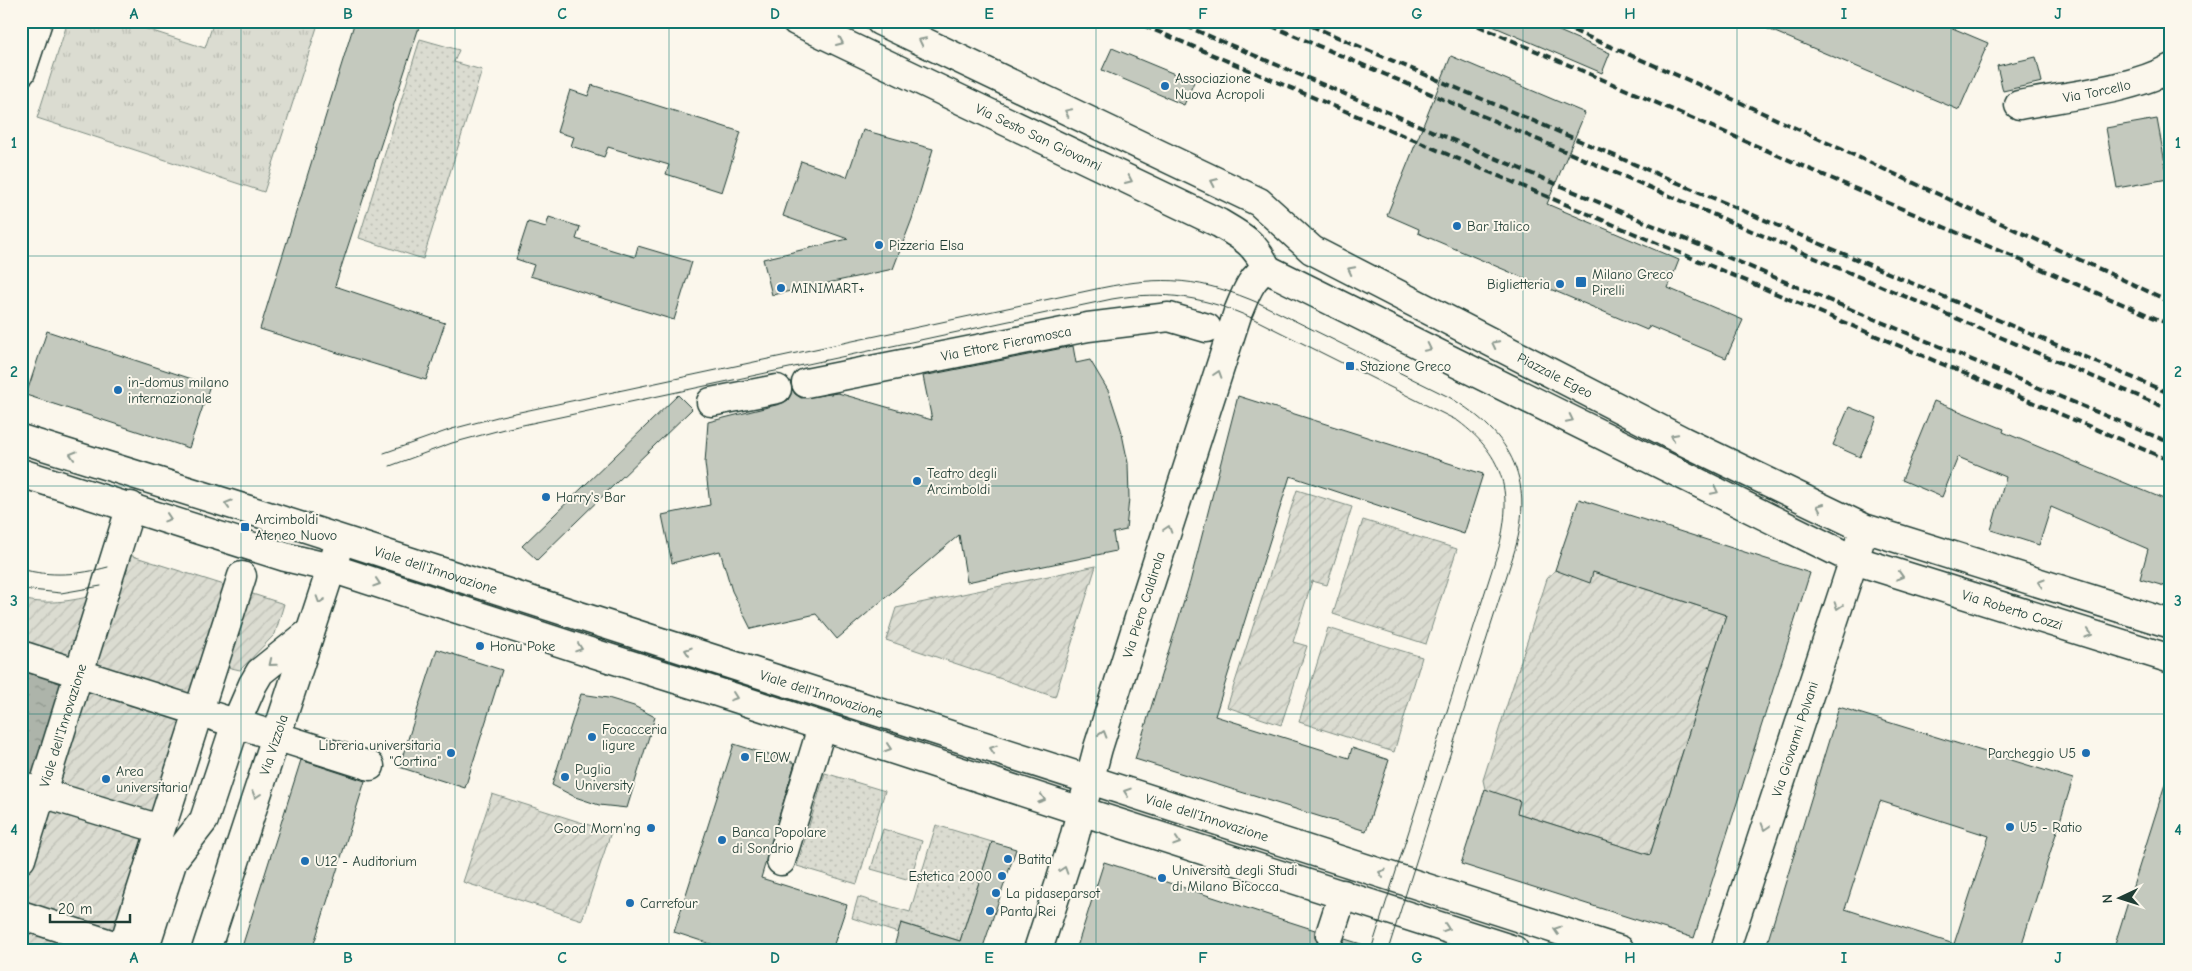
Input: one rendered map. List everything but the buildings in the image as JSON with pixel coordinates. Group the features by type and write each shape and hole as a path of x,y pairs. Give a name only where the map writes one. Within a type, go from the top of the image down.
{"street":[{"path":"21,72 38,21"},
{"name":"Via Sesto San Giovanni","path":"796,21 1219,223 1247,239 1260,253 1267,268"},
{"name":"Piazzale Egeo","path":"880,21 1259,202 1312,250 1683,442 1864,528"},
{"name":"Via Torcello","path":"2019,105 2126,85 2152,78 2171,68"},
{"path":"1267,268 1854,560"},
{"name":"Via Piero Caldirola","path":"1038,950 1145,599 1238,312 1250,285 1260,272 1267,268"},
{"name":"Via Ettore Fieramosca","path":"806,383 1088,327 1169,317 1207,328"},
{"path":"711,402 777,389"},
{"name":"Viale dell'Innovazione","path":"21,439 1620,950"},
{"path":"21,473 131,506 285,557 331,568 1514,950"},
{"name":"Viale dell'Innovazione","path":"21,859 34,791 79,673 131,506"},
{"path":"1864,528 2171,624"},
{"name":"Via Giovanni Polvani","path":"1725,950 1864,528"},
{"name":"Via Vizzola","path":"206,950 341,540"},
{"name":"Via Roberto Cozzi","path":"1854,560 2171,660"},
{"path":"129,949 160,829 242,576"},
{"path":"162,950 236,723 260,672 310,632"},
{"path":"21,655 370,766"},
{"path":"781,860 822,727"},
{"path":"129,949 173,860 208,743"},
{"path":"34,791 160,829"},
{"path":"173,860 204,820"},
{"path":"1330,934 1343,894"},
{"path":"21,916 129,949"}],"green space":[{"path":"68,21 122,21 205,48 214,21 319,21 264,192 37,118"},
{"path":"420,39 459,50 454,62 482,70 423,259 359,238"},
{"path":"1297,490 1352,507 1327,585 1312,581 1293,642 1307,646 1281,725 1227,707"},
{"path":"1363,520 1457,549 1426,644 1333,614"},
{"name":"Area universitaria","path":"117,551 284,604 275,634 240,670 214,664 122,950 21,950 21,599 53,602 73,600 104,593"},
{"path":"1096,566 1055,697 886,640 896,608"},
{"path":"1555,570 1593,572 1726,615 1650,855 1517,813 1485,789 1483,780 1547,579"},
{"path":"1328,628 1422,657 1394,752 1299,722"},
{"path":"825,773 885,791 857,884 797,866"},
{"path":"492,794 611,832 582,920 463,882"},
{"path":"936,825 992,842 960,941 902,923 898,933 852,918 858,897 910,912"},
{"path":"883,829 922,841 910,880 871,869"}],"water":[{"path":"21,668 70,682 39,782 21,776"}],"tram line":[{"path":"384,453 452,429 501,416 1101,288 1163,280 1201,284 1239,295 1261,304 1449,397 1490,428 1504,445 1514,463 1520,484 1522,506 1520,530 1388,950"},
{"path":"390,466 452,443 504,429 1112,299 1150,295 1184,297 1219,305 1254,319 1458,421 1487,449 1496,463 1505,495 1503,531 1498,551 1371,950"},
{"path":"21,569 32,572 65,574 108,567"},
{"path":"21,589 61,593 101,586"}],"railway":[{"path":"1133,21 2171,461"},
{"path":"1174,21 1802,289 2171,443"},
{"path":"1260,21 2171,410"},
{"path":"1300,21 2171,394"},
{"path":"1467,21 2171,325"},
{"path":"1551,21 1737,101 2171,302"}],"place":[{"name":"Associazione Nuova Acropoli","path":"1165,86"},
{"name":"Bar Italico","path":"1457,226"},
{"name":"Pizzeria Elsa","path":"879,245"},
{"name":"Milano Greco Pirelli","path":"1581,282"},
{"name":"Biglietteria","path":"1560,284"},
{"name":"MINIMART+","path":"781,288"},
{"name":"Stazione Greco","path":"1350,366"},
{"name":"in-domus milano internazionale","path":"118,390"},
{"name":"Teatro degli Arcimboldi","path":"917,481"},
{"name":"Harry's Bar","path":"546,497"},
{"name":"Arcimboldi Ateneo Nuovo","path":"245,527"},
{"name":"Honu Poke","path":"480,646"},
{"name":"Focacceria ligure","path":"592,737"},
{"name":"Libreria universitaria \"Cortina\"","path":"451,753"},
{"name":"Parcheggio U5","path":"2086,753"},
{"name":"FLOW","path":"745,757"},
{"name":"Puglia University","path":"565,777"},
{"name":"Area universitaria","path":"106,779"},
{"name":"U5 - Ratio","path":"2010,827"},
{"name":"Good Morn'ng","path":"651,828"},
{"name":"Banca Popolare di Sondrio","path":"722,840"},
{"name":"Batita","path":"1008,859"},
{"name":"U12 - Auditorium","path":"305,861"},
{"name":"Estetica 2000","path":"1002,876"},
{"name":"Università degli Studi di Milano Bicocca","path":"1162,878"},
{"name":"La pidaseparsot","path":"996,893"},
{"name":"Carrefour","path":"630,903"},
{"name":"Panta Rei","path":"990,911"}]}
